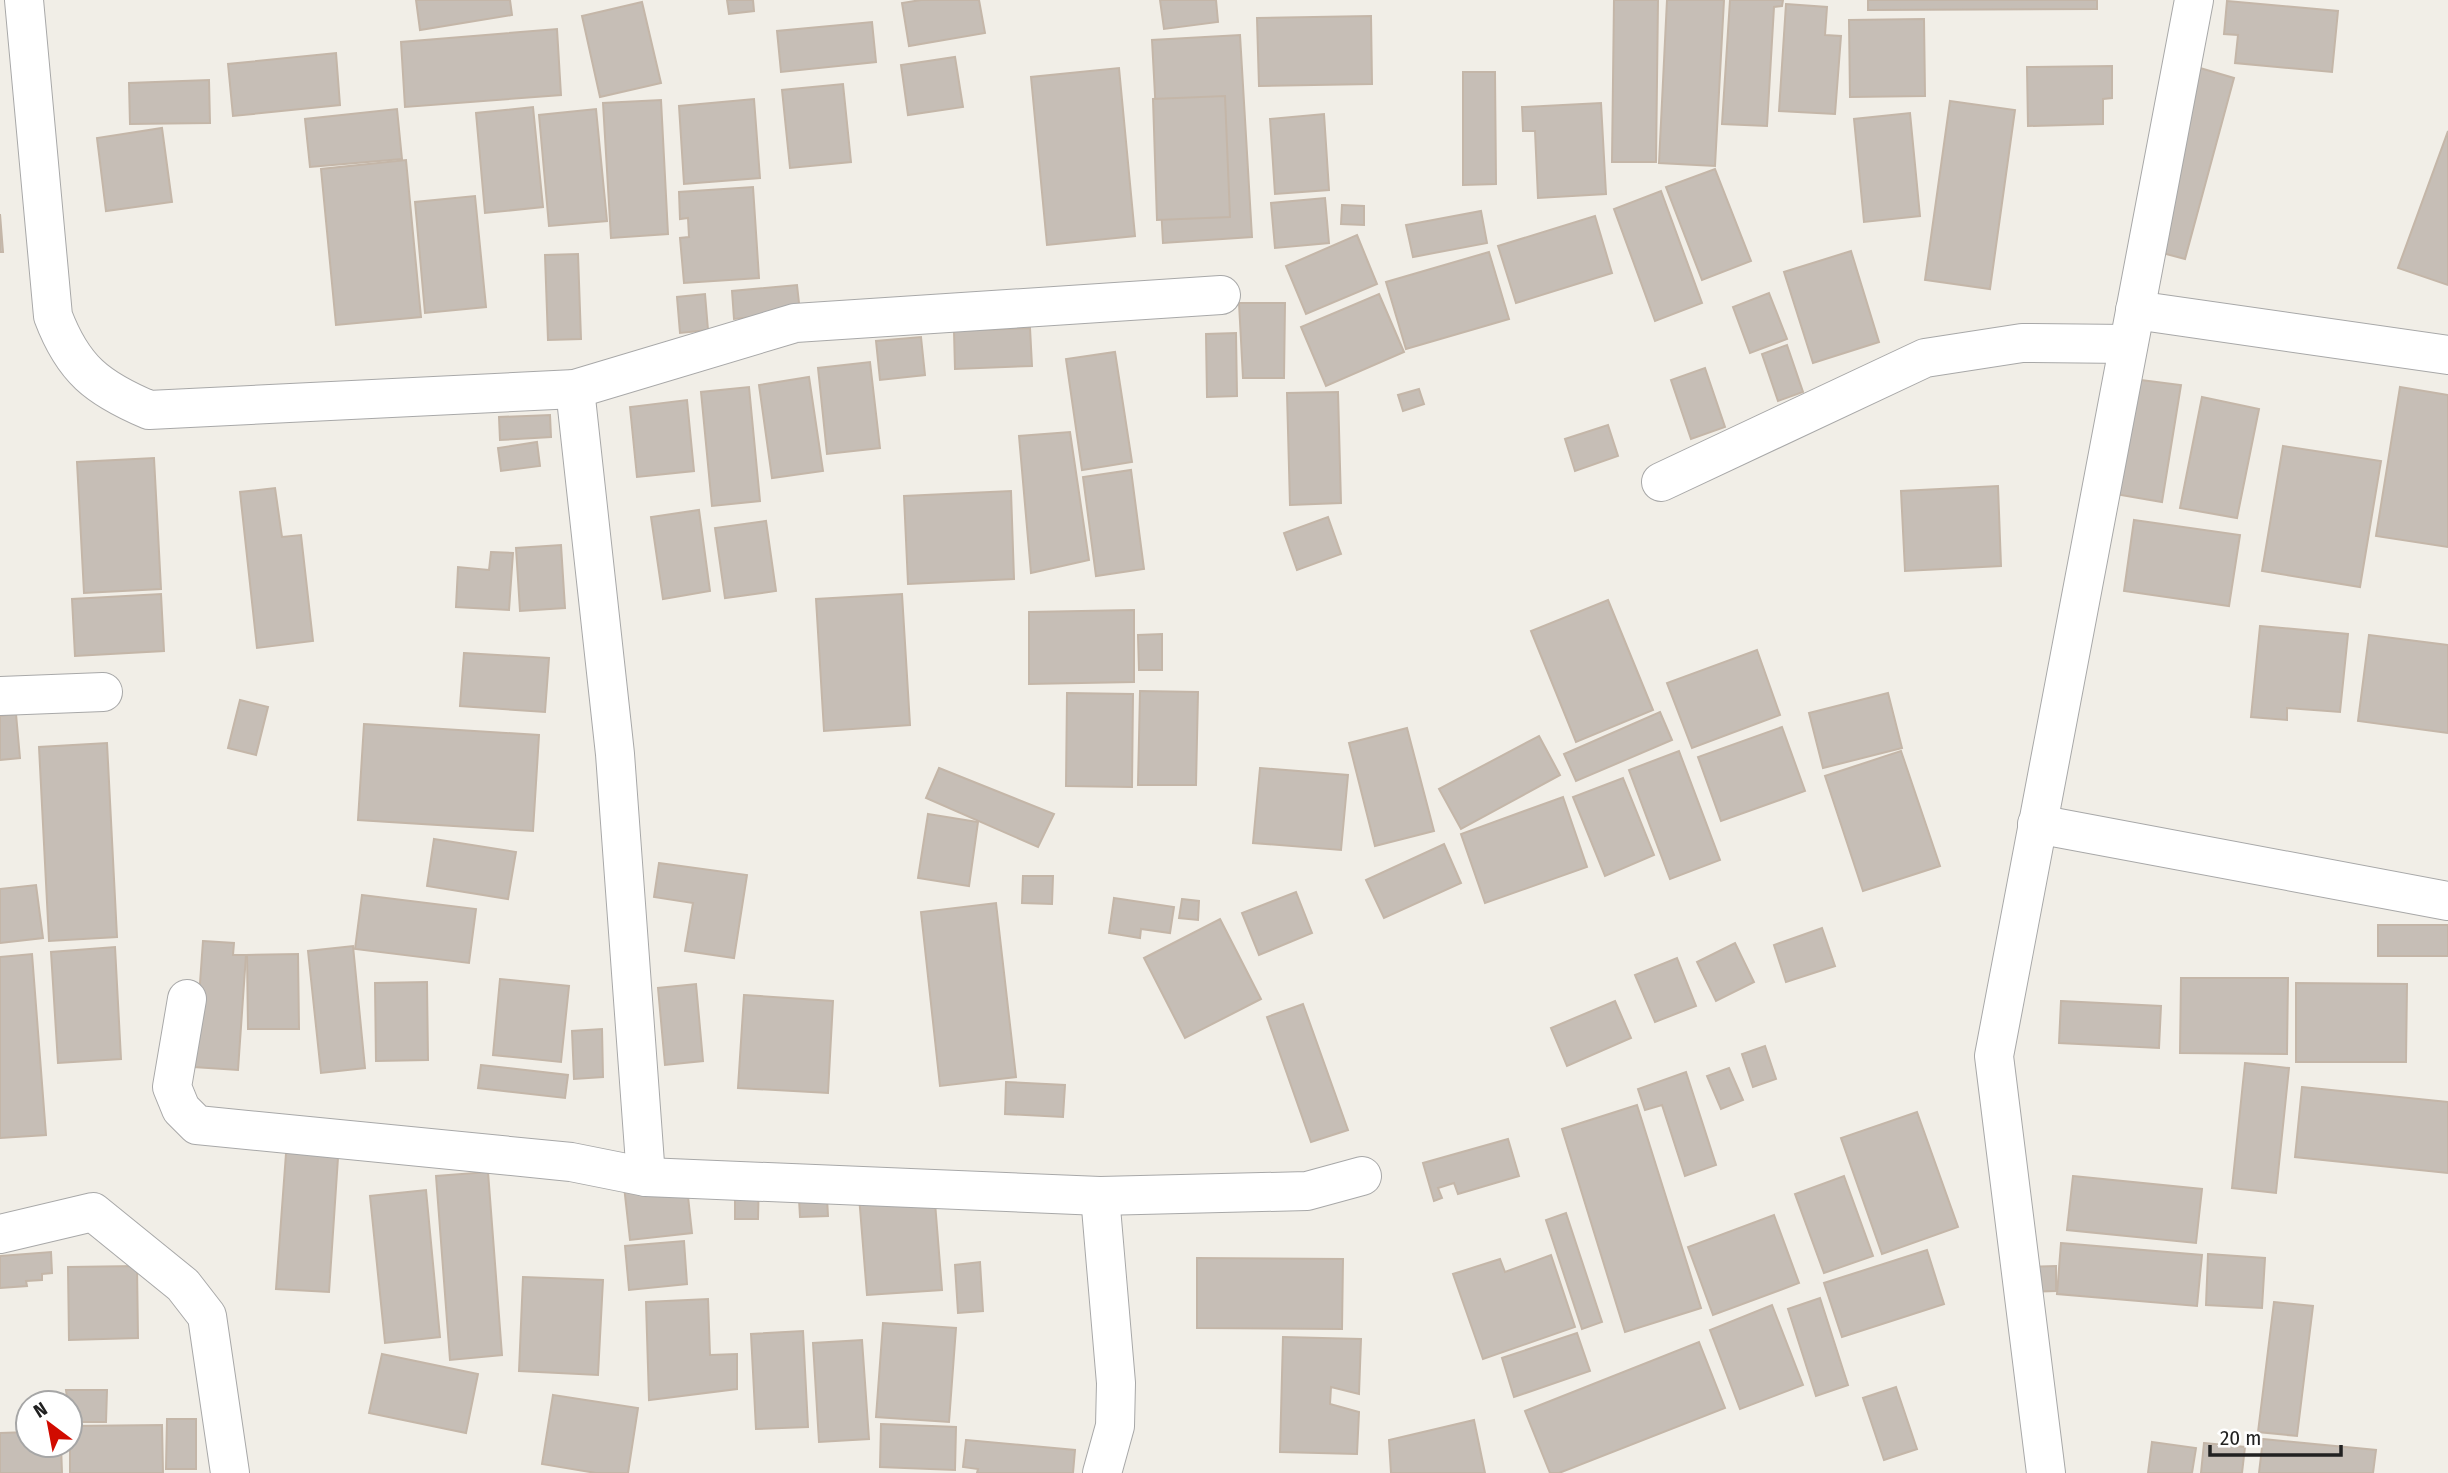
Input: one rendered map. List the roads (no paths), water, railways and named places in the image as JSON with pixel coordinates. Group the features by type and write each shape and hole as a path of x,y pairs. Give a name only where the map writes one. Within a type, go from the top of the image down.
{"street":[{"path":"23,0 53,316 64,346 81,369 119,397 149,410 575,389 795,323 1221,295"},
{"path":"2046,1473 1994,1056 2194,0"},
{"path":"1661,482 1925,358 2132,327 2448,355"},
{"path":"575,389 615,754 646,1177"},
{"path":"0,696 103,692"},
{"path":"2037,824 2448,901"},
{"path":"187,999 172,1087 181,1109 197,1125 571,1162 646,1177 1100,1196 1307,1191 1362,1176"},
{"path":"1100,1196 1116,1383 1115,1426 1102,1473"},
{"path":"0,1234 93,1212 183,1285 208,1316 230,1473"}]}
